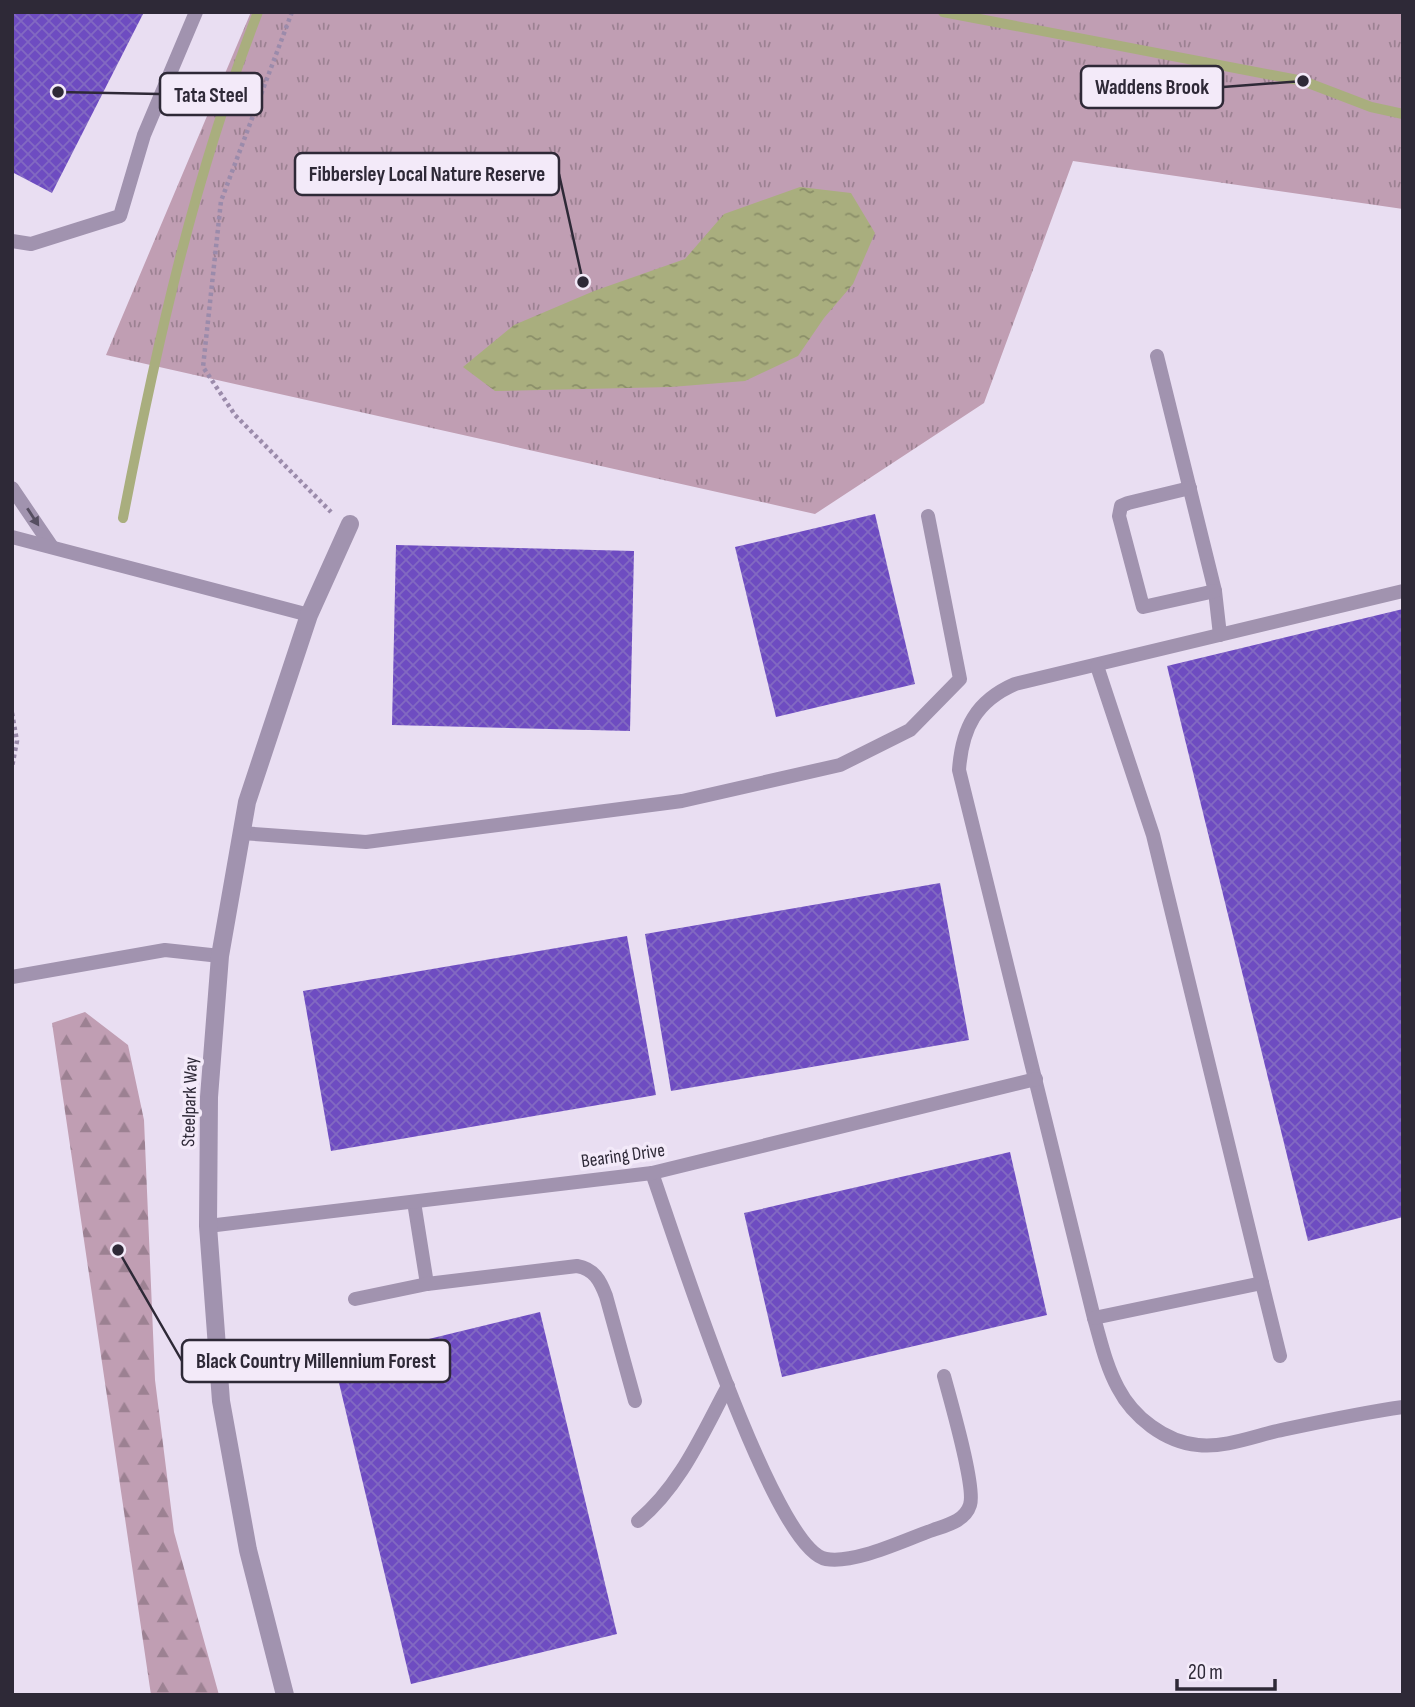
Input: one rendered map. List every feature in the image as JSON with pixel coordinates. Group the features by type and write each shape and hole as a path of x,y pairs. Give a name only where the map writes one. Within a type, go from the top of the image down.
{"street":[{"name":"Steelpark Way","path":"285,1695 248,1550 221,1401 208,1226 209,1097 220,956 247,802 309,615 350,524"}],"lane":[{"path":"12,241 31,244 120,216 144,135 196,12"},
{"path":"1157,356 1215,591 1220,635"},
{"path":"12,488 52,547"},
{"path":"1190,488 1128,503 1121,506 1119,516 1143,607 1215,591"},
{"path":"241,833 366,842 682,801 840,765 910,730 960,679 928,516"},
{"path":"12,537 309,615"},
{"path":"1403,591 1015,684 996,692 978,708 966,727 960,749 959,770 1094,1318 1107,1366 1119,1391 1137,1414 1158,1431 1199,1446 1224,1444 1352,1414 1403,1407"},
{"path":"1097,666 1153,835 1280,1356"},
{"path":"12,977 165,950 220,956"},
{"name":"Bearing Drive","path":"208,1226 652,1174 1036,1079"},
{"path":"652,1174 728,1386 766,1480 803,1543 814,1554 827,1559 863,1555 952,1524 966,1513 972,1493 944,1376"},
{"path":"414,1202 427,1284"},
{"path":"355,1299 427,1284 577,1266 587,1268 601,1283 606,1296 635,1401"},
{"path":"1094,1318 1262,1283"},
{"path":"638,1521 656,1506 678,1478 728,1386"}],"path":[{"path":"292,12 221,201 203,367 235,415 324,508"},
{"path":"12,713 17,741 12,767"}],"green space":[{"path":"251,12 1403,12 1403,209 1073,161 984,403 815,514 106,355"},
{"path":"85,1012 128,1045 144,1120 155,1380 174,1532 219,1695 151,1695 52,1023"}],"water":[{"path":"800,187 851,193 875,233 853,284 824,318 798,356 745,381 671,387 495,391 463,367 514,325 594,291 685,259 724,214"}],"building":[{"path":"12,12 144,12 52,193 12,172"},
{"path":"875,514 915,684 776,717 735,547"},
{"path":"396,545 634,551 630,731 392,725"},
{"path":"1403,609 1403,1217 1308,1241 1167,666"},
{"path":"940,883 969,1040 671,1091 645,934"},
{"path":"627,936 656,1095 331,1151 303,991"},
{"path":"1010,1152 1047,1315 782,1377 744,1213"},
{"path":"540,1312 617,1634 411,1684 334,1362"}],"waterway":[{"path":"123,518 179,262 215,136 258,12"},
{"path":"943,12 1303,81 1371,107 1403,114"}],"place":[{"name":"Waddens Brook","path":"1303,81"},
{"name":"Tata Steel","path":"58,92"},
{"name":"Fibbersley Local Nature Reserve","path":"583,282"},
{"name":"Black Country Millennium Forest","path":"118,1250"}]}
